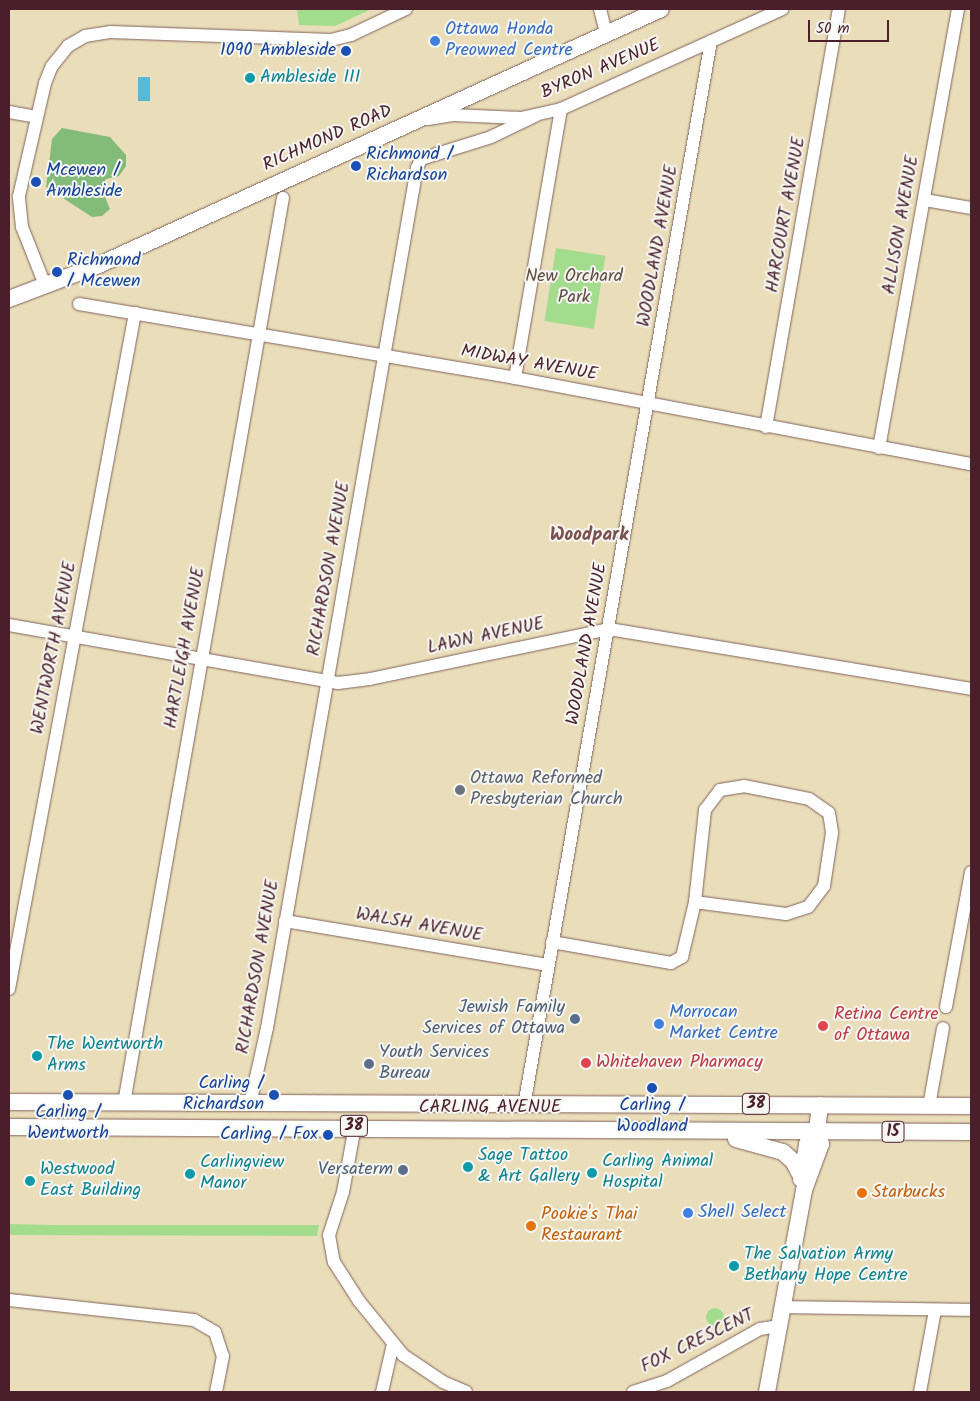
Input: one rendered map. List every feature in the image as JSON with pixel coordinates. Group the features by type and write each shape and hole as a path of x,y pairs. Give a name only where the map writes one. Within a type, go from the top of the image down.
{"main road":[{"name":"RICHMOND ROAD","path":"9,299 45,286 423,119 661,9"},
{"name":"CARLING AVENUE","path":"9,1102 524,1106 971,1106"},
{"path":"802,1183 812,1176 821,1144 817,1130 820,1105"},
{"name":"CARLING AVENUE","path":"9,1127 355,1126 699,1132 817,1130 971,1132"},
{"path":"699,1132 776,1148 788,1156 802,1183 784,1307 767,1392"}],"street":[{"path":"45,286 24,234 18,204 52,66 68,46 85,36 110,32 331,40 351,35 406,9"},
{"path":"600,9 606,33"},
{"name":"BYRON AVENUE","path":"423,119 453,115 535,116 561,109 782,9"},
{"name":"HARCOURT AVENUE","path":"766,427 839,9"},
{"name":"ALLISON AVENUE","path":"879,448 958,9"},
{"name":"WOODLAND AVENUE","path":"524,1106 547,965 650,405 711,41"},
{"path":"515,378 561,109"},
{"path":"9,112 38,117"},
{"name":"RICHARDSON AVENUE","path":"250,1104 285,921 421,160 491,136 535,116"},
{"name":"HARTLEIGH AVENUE","path":"124,1103 283,198"},
{"path":"925,200 971,208"},
{"name":"MIDWAY AVENUE","path":"79,304 515,378 766,427 971,464"},
{"name":"WENTWORTH AVENUE","path":"9,989 135,314"},
{"name":"LAWN AVENUE","path":"9,625 328,682 370,679 609,629 971,689"},
{"path":"552,942 671,963 682,958 695,902 705,810 720,790 744,786 809,799 829,813 832,833 824,886 808,906 786,914 695,902"},
{"path":"946,1007 971,872"},
{"name":"WALSH AVENUE","path":"285,921 547,965"},
{"path":"929,1106 943,1028"},
{"path":"355,1126 343,1192 329,1236 334,1262 359,1301 403,1355 443,1382 466,1392"},
{"path":"9,1300 194,1320 215,1332 223,1356 216,1392"},
{"path":"784,1307 971,1310"},
{"path":"920,1392 935,1310"},
{"name":"FOX CRESCENT","path":"633,1392 667,1381 760,1329 780,1326"},
{"path":"382,1392 393,1344"}],"green space":[{"path":"297,9 372,9 335,26 299,25"},
{"path":"62,128 110,137 126,155 126,166 119,176 106,179 101,187 110,209 102,216 92,217 46,187 52,139"},
{"name":"New Orchard Park","path":"556,248 605,256 594,329 544,321"},
{"path":"9,1224 319,1225 317,1236 9,1235"},
{"path":"715,1308 723,1313 724,1317 719,1325 715,1326 707,1321 706,1317 711,1309"}],"water":[{"path":"138,77 150,77 150,101 138,101"}],"place":[{"name":"Ottawa Honda Preowned Centre","path":"435,41"},
{"name":"1090 Ambleside","path":"346,51"},
{"name":"Ambleside III","path":"250,78"},
{"name":"Richmond / Richardson","path":"356,166"},
{"name":"Mcewen / Ambleside","path":"36,182"},
{"name":"Richmond / Mcewen","path":"57,272"},
{"name":"Ottawa Reformed Presbyterian Church","path":"460,790"},
{"name":"Jewish Family Services of Ottawa","path":"575,1019"},
{"name":"Morrocan Market Centre","path":"659,1024"},
{"name":"Retina Centre of Ottawa","path":"823,1026"},
{"name":"The Wentworth Arms","path":"37,1056"},
{"name":"Whitehaven Pharmacy","path":"586,1063"},
{"name":"Youth Services Bureau","path":"369,1064"},
{"name":"Carling / Woodland","path":"652,1088"},
{"name":"Carling / Wentworth","path":"68,1095"},
{"name":"Carling / Richardson","path":"274,1095"},
{"name":"Carling / Fox","path":"328,1135"},
{"name":"Sage Tattoo & Art Gallery","path":"468,1167"},
{"name":"Versaterm","path":"403,1170"},
{"name":"Carling Animal Hospital","path":"592,1173"},
{"name":"Carlingview Manor","path":"190,1174"},
{"name":"Westwood East Building","path":"30,1181"},
{"name":"Starbucks","path":"862,1193"},
{"name":"Shell Select","path":"688,1213"},
{"name":"Pookie's Thai Restaurant","path":"531,1226"},
{"name":"The Salvation Army Bethany Hope Centre","path":"734,1266"}],"district":[{"name":"Woodpark","path":"589,536"}]}
